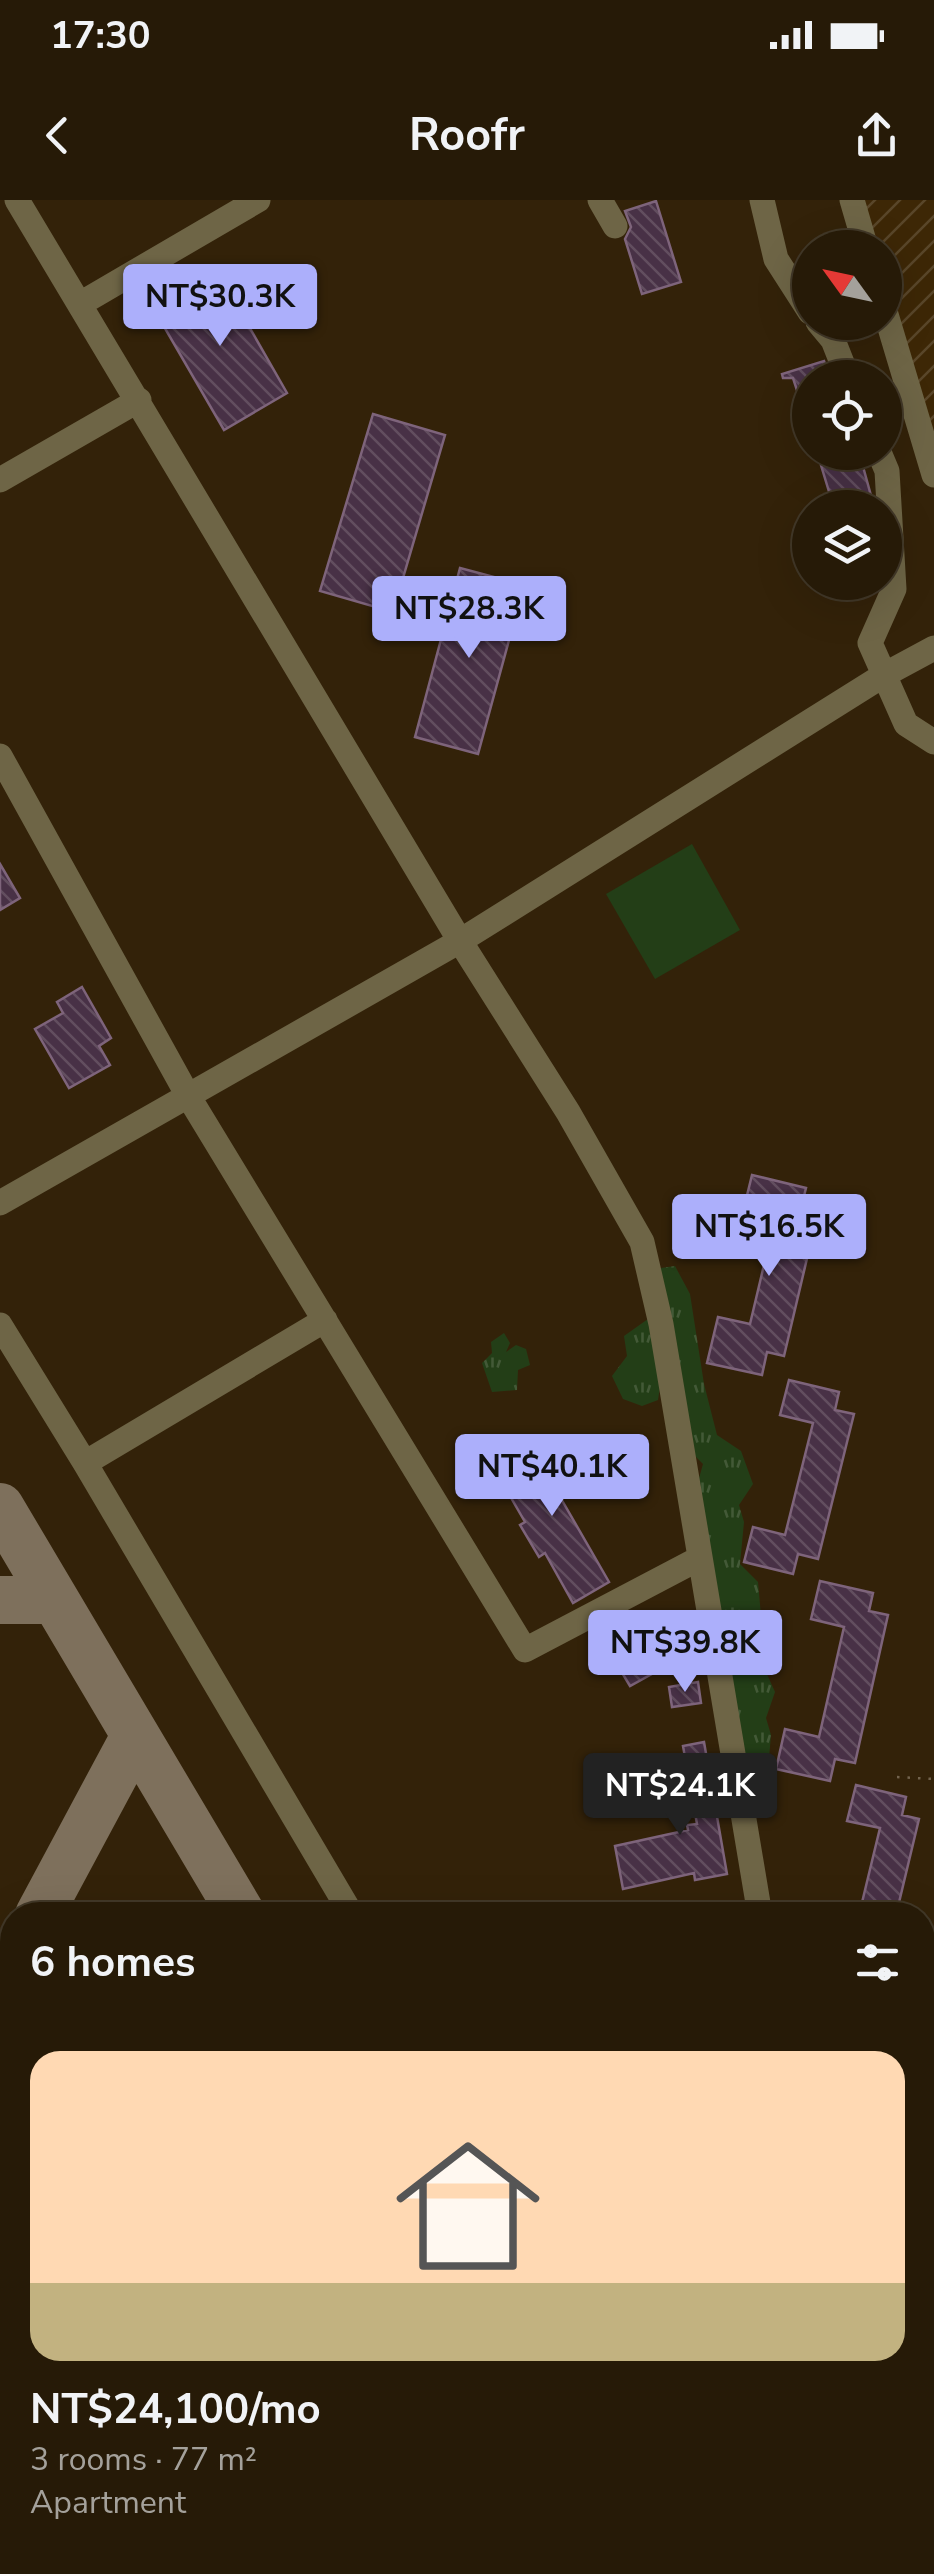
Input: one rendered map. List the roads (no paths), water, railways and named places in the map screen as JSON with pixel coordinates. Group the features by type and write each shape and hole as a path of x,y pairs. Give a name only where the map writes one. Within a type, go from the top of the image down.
{"street":[{"path":"17,200 460,941 568,1112 642,1242 660,1324 758,1902"},
{"path":"80,304 258,200"},
{"path":"600,200 615,226"},
{"path":"762,200 776,258 792,283"},
{"path":"852,200 861,230"},
{"path":"894,340 934,475"},
{"path":"0,480 139,400"},
{"path":"886,470 894,589 870,642 906,724 934,742"},
{"path":"0,1203 460,941 884,675 934,648"},
{"path":"0,756 187,1094 525,1650 700,1558"},
{"path":"85,1462 324,1320"},
{"path":"0,1324 344,1902"}]}
